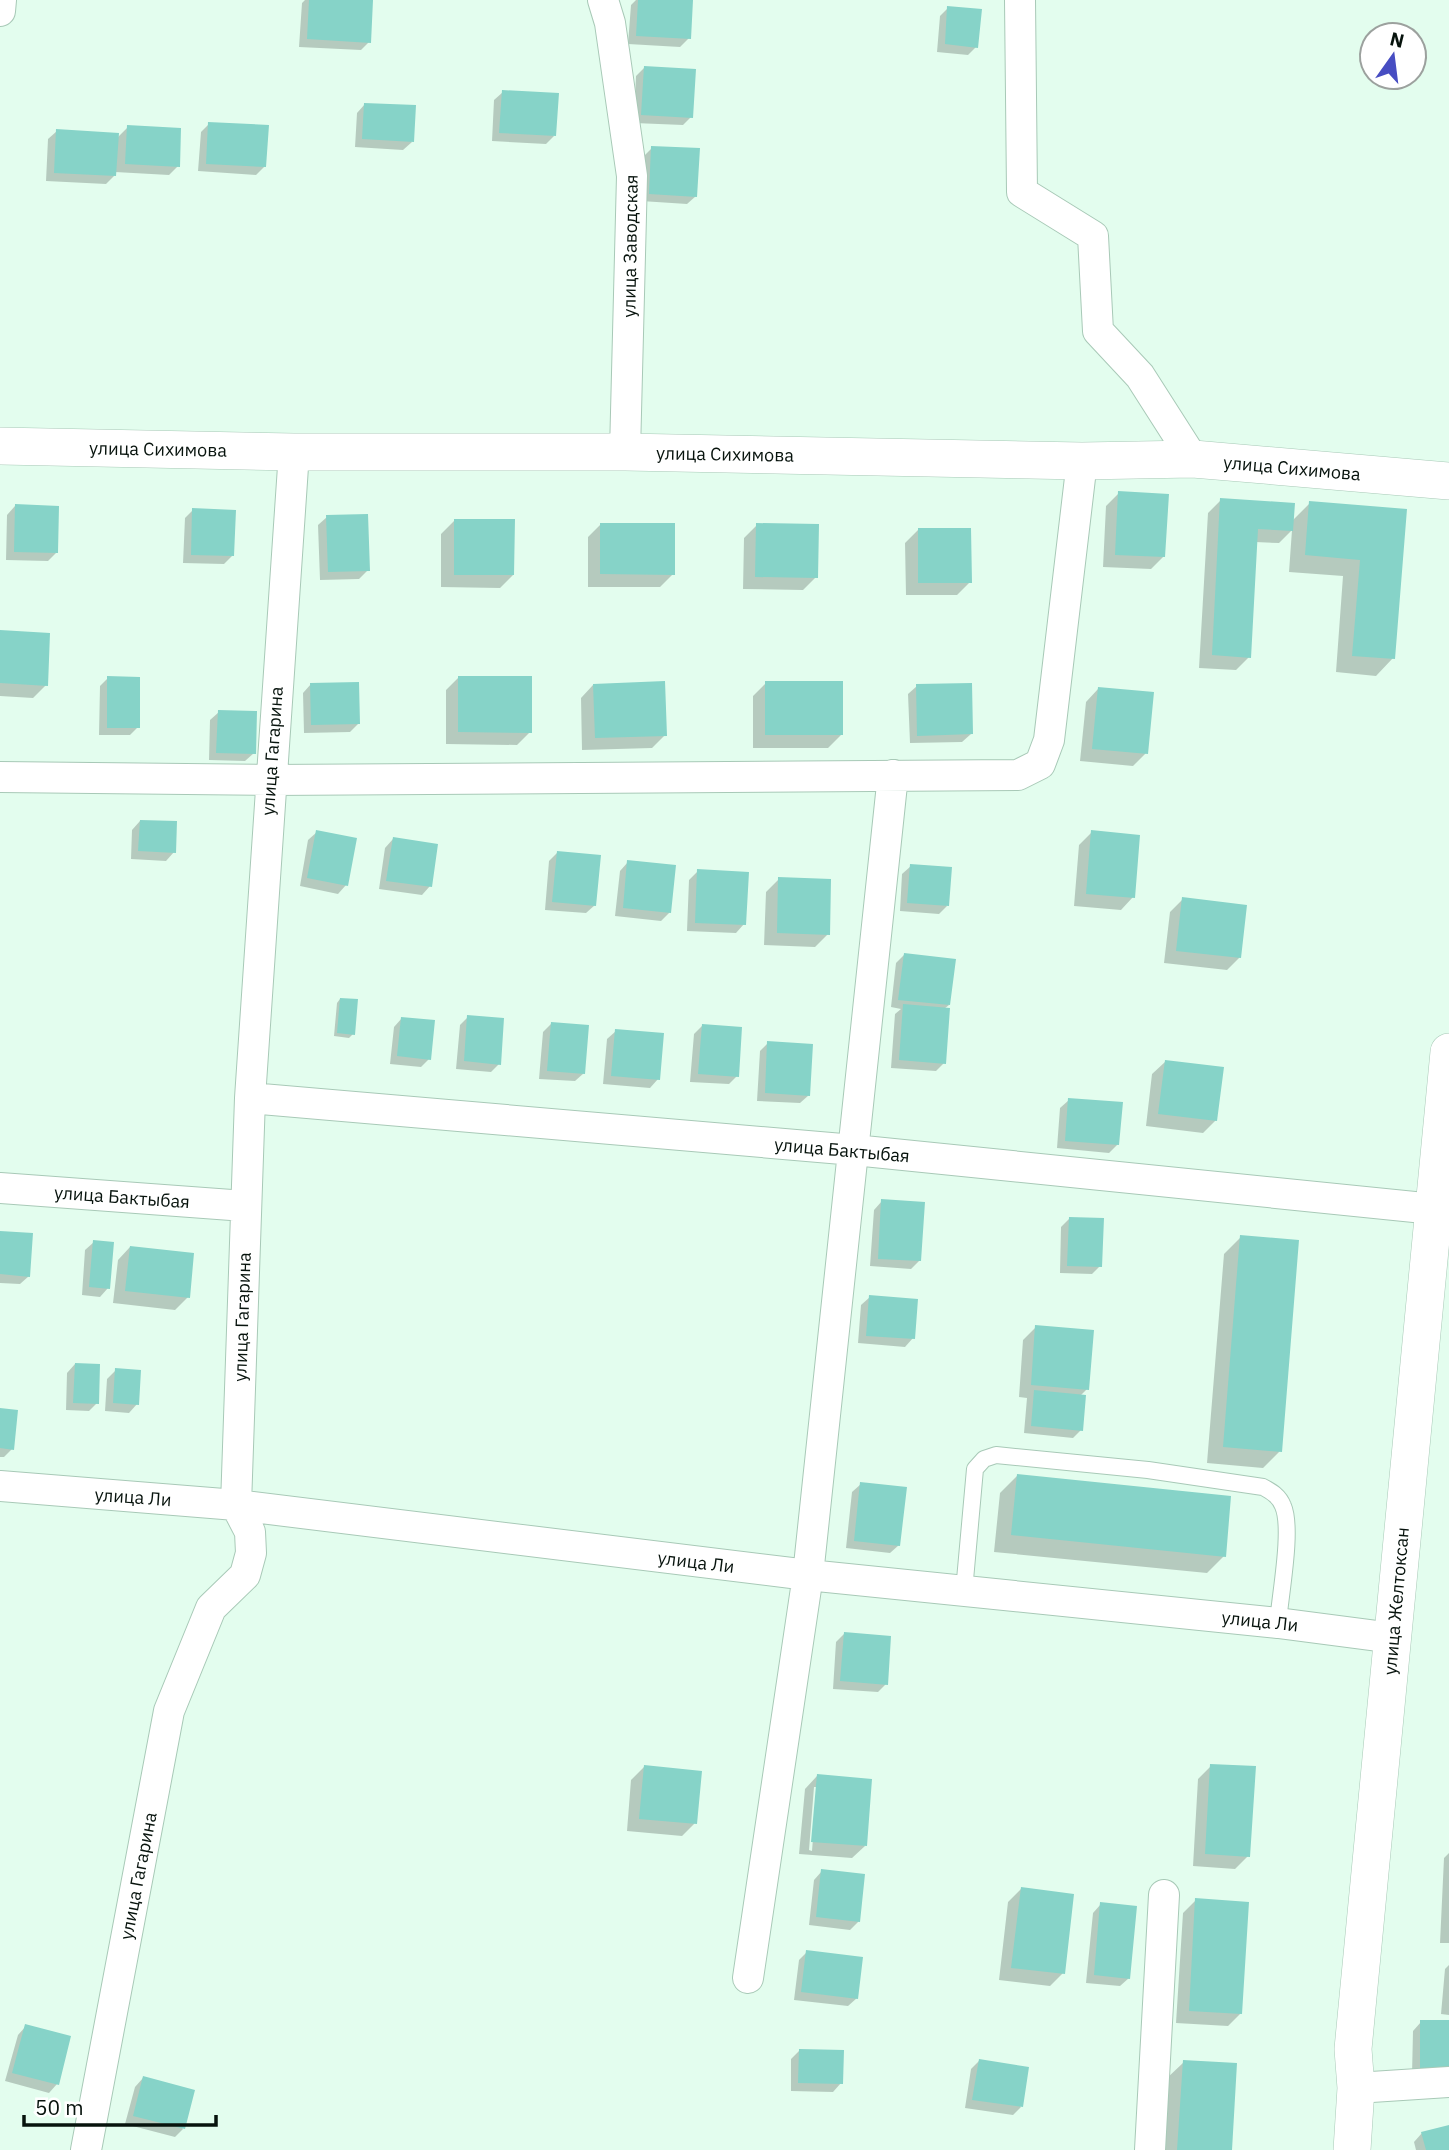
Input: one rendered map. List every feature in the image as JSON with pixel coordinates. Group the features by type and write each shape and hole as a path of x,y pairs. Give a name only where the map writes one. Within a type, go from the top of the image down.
{"street":[{"path":"0,11 1,0"},
{"name":"улица Заводская","path":"603,0 610,23 632,176 625,452"},
{"path":"1020,0 1023,192 1093,236 1098,331 1140,376 1194,459"},
{"name":"улица Сихимова","path":"0,446 294,452 625,452 1082,461 1194,459 1449,481"},
{"name":"улица Гагарина","path":"86,2150 169,1711 212,1608 245,1574 251,1553 250,1532 236,1505 245,1206 270,780 294,452"},
{"path":"0,776 270,780 1018,775 1040,764 1049,740 1082,461"},
{"path":"748,1978 808,1575 893,775"},
{"name":"улица Желтоксан","path":"1352,2150 1356,2088 1353,2049 1449,1052"},
{"name":"улица Бактыбая","path":"250,1098 854,1150 1434,1209"},
{"name":"улица Бактыбая","path":"0,1188 245,1206"},
{"name":"улица Ли","path":"0,1486 236,1505 808,1575 1278,1623 1393,1638"},
{"path":"1150,2150 1164,1895"},
{"path":"1356,2088 1449,2082"}],"lane":[{"path":"964,1591 975,1469 984,1459 996,1455 1107,1466 1263,1487 1275,1493 1283,1505 1287,1522 1278,1623"}],"building":[{"path":"309,0 373,0 371,43 307,39"},
{"path":"638,0 693,0 691,39 636,36"},
{"path":"947,6 982,9 978,48 945,44"},
{"path":"644,66 696,69 693,118 641,115"},
{"path":"502,90 559,93 556,136 499,133"},
{"path":"364,103 416,105 414,142 362,139"},
{"path":"208,122 269,125 266,167 206,164"},
{"path":"127,125 181,128 180,167 125,164"},
{"path":"56,129 119,133 116,176 54,173"},
{"path":"651,146 700,148 697,197 649,194"},
{"path":"1118,491 1169,494 1165,557 1115,555"},
{"path":"1220,498 1295,503 1293,531 1258,529 1251,658 1212,655"},
{"path":"1309,501 1407,509 1395,659 1352,656 1360,560 1305,555"},
{"path":"15,504 59,506 58,553 14,552"},
{"path":"192,508 236,510 234,556 191,555"},
{"path":"368,514 370,571 328,572 326,515"},
{"path":"454,519 515,519 514,575 454,575"},
{"path":"600,523 675,523 675,575 600,574"},
{"path":"756,523 819,524 818,578 755,577"},
{"path":"918,528 971,528 972,583 918,583"},
{"path":"0,630 50,633 48,686 0,683"},
{"path":"107,676 140,677 140,728 107,728"},
{"path":"458,676 532,676 532,733 458,732"},
{"path":"665,681 667,736 595,738 593,684"},
{"path":"765,681 843,681 843,735 765,735"},
{"path":"359,682 360,724 311,725 310,683"},
{"path":"972,683 973,734 917,736 916,684"},
{"path":"1098,687 1154,692 1148,754 1092,749"},
{"path":"218,710 257,711 256,754 216,753"},
{"path":"140,820 177,821 176,853 138,851"},
{"path":"316,830 357,838 348,886 307,878"},
{"path":"1091,830 1140,835 1135,898 1086,894"},
{"path":"393,837 438,844 432,887 386,881"},
{"path":"557,851 601,855 596,906 552,902"},
{"path":"627,860 676,865 671,913 623,908"},
{"path":"910,864 952,867 949,906 907,903"},
{"path":"697,869 749,872 746,925 695,923"},
{"path":"778,877 831,879 830,935 777,933"},
{"path":"1182,897 1247,905 1241,958 1176,951"},
{"path":"904,953 956,959 950,1005 898,1000"},
{"path":"340,998 358,999 355,1035 337,1033"},
{"path":"903,1004 950,1008 946,1064 899,1060"},
{"path":"467,1015 504,1018 501,1065 464,1061"},
{"path":"401,1017 435,1020 431,1060 397,1056"},
{"path":"551,1022 589,1025 585,1074 547,1071"},
{"path":"702,1024 742,1027 739,1077 698,1074"},
{"path":"615,1029 664,1033 660,1080 611,1076"},
{"path":"767,1041 813,1044 810,1096 765,1093"},
{"path":"1165,1060 1224,1067 1217,1121 1158,1114"},
{"path":"1068,1098 1123,1102 1119,1145 1065,1141"},
{"path":"881,1199 925,1202 921,1261 878,1259"},
{"path":"1069,1217 1104,1218 1102,1267 1067,1266"},
{"path":"0,1231 33,1233 30,1277 0,1274"},
{"path":"1240,1235 1299,1240 1282,1452 1223,1447"},
{"path":"93,1240 114,1242 110,1289 89,1287"},
{"path":"130,1246 194,1253 190,1298 125,1291"},
{"path":"869,1295 918,1299 915,1339 866,1336"},
{"path":"1035,1325 1094,1330 1089,1390 1031,1385"},
{"path":"75,1363 100,1364 99,1404 73,1403"},
{"path":"115,1368 141,1370 139,1405 113,1403"},
{"path":"1034,1390 1086,1395 1083,1431 1031,1426"},
{"path":"0,1408 18,1410 14,1450 0,1448"},
{"path":"1017,1474 1231,1496 1226,1557 1011,1535"},
{"path":"860,1482 907,1487 900,1546 854,1541"},
{"path":"844,1632 891,1636 888,1685 840,1681"},
{"path":"1210,1764 1256,1766 1250,1857 1205,1854"},
{"path":"644,1765 702,1771 697,1824 639,1819"},
{"path":"817,1774 872,1779 867,1846 811,1842"},
{"path":"821,1869 865,1874 860,1922 816,1917"},
{"path":"1021,1887 1074,1894 1065,1974 1011,1968"},
{"path":"1195,1898 1249,1902 1242,2014 1189,2011"},
{"path":"1100,1902 1137,1906 1130,1979 1094,1975"},
{"path":"806,1950 863,1957 858,1999 801,1992"},
{"path":"1420,2020 1449,2020 1449,2068 1420,2068"},
{"path":"25,2024 71,2036 59,2085 12,2073"},
{"path":"799,2049 844,2050 843,2084 798,2083"},
{"path":"979,2059 1029,2067 1023,2107 972,2100"},
{"path":"1183,2060 1237,2063 1232,2150 1177,2150"},
{"path":"143,2076 195,2090 185,2129 133,2116"},
{"path":"1449,2125 1449,2150 1426,2150 1421,2132"}]}
